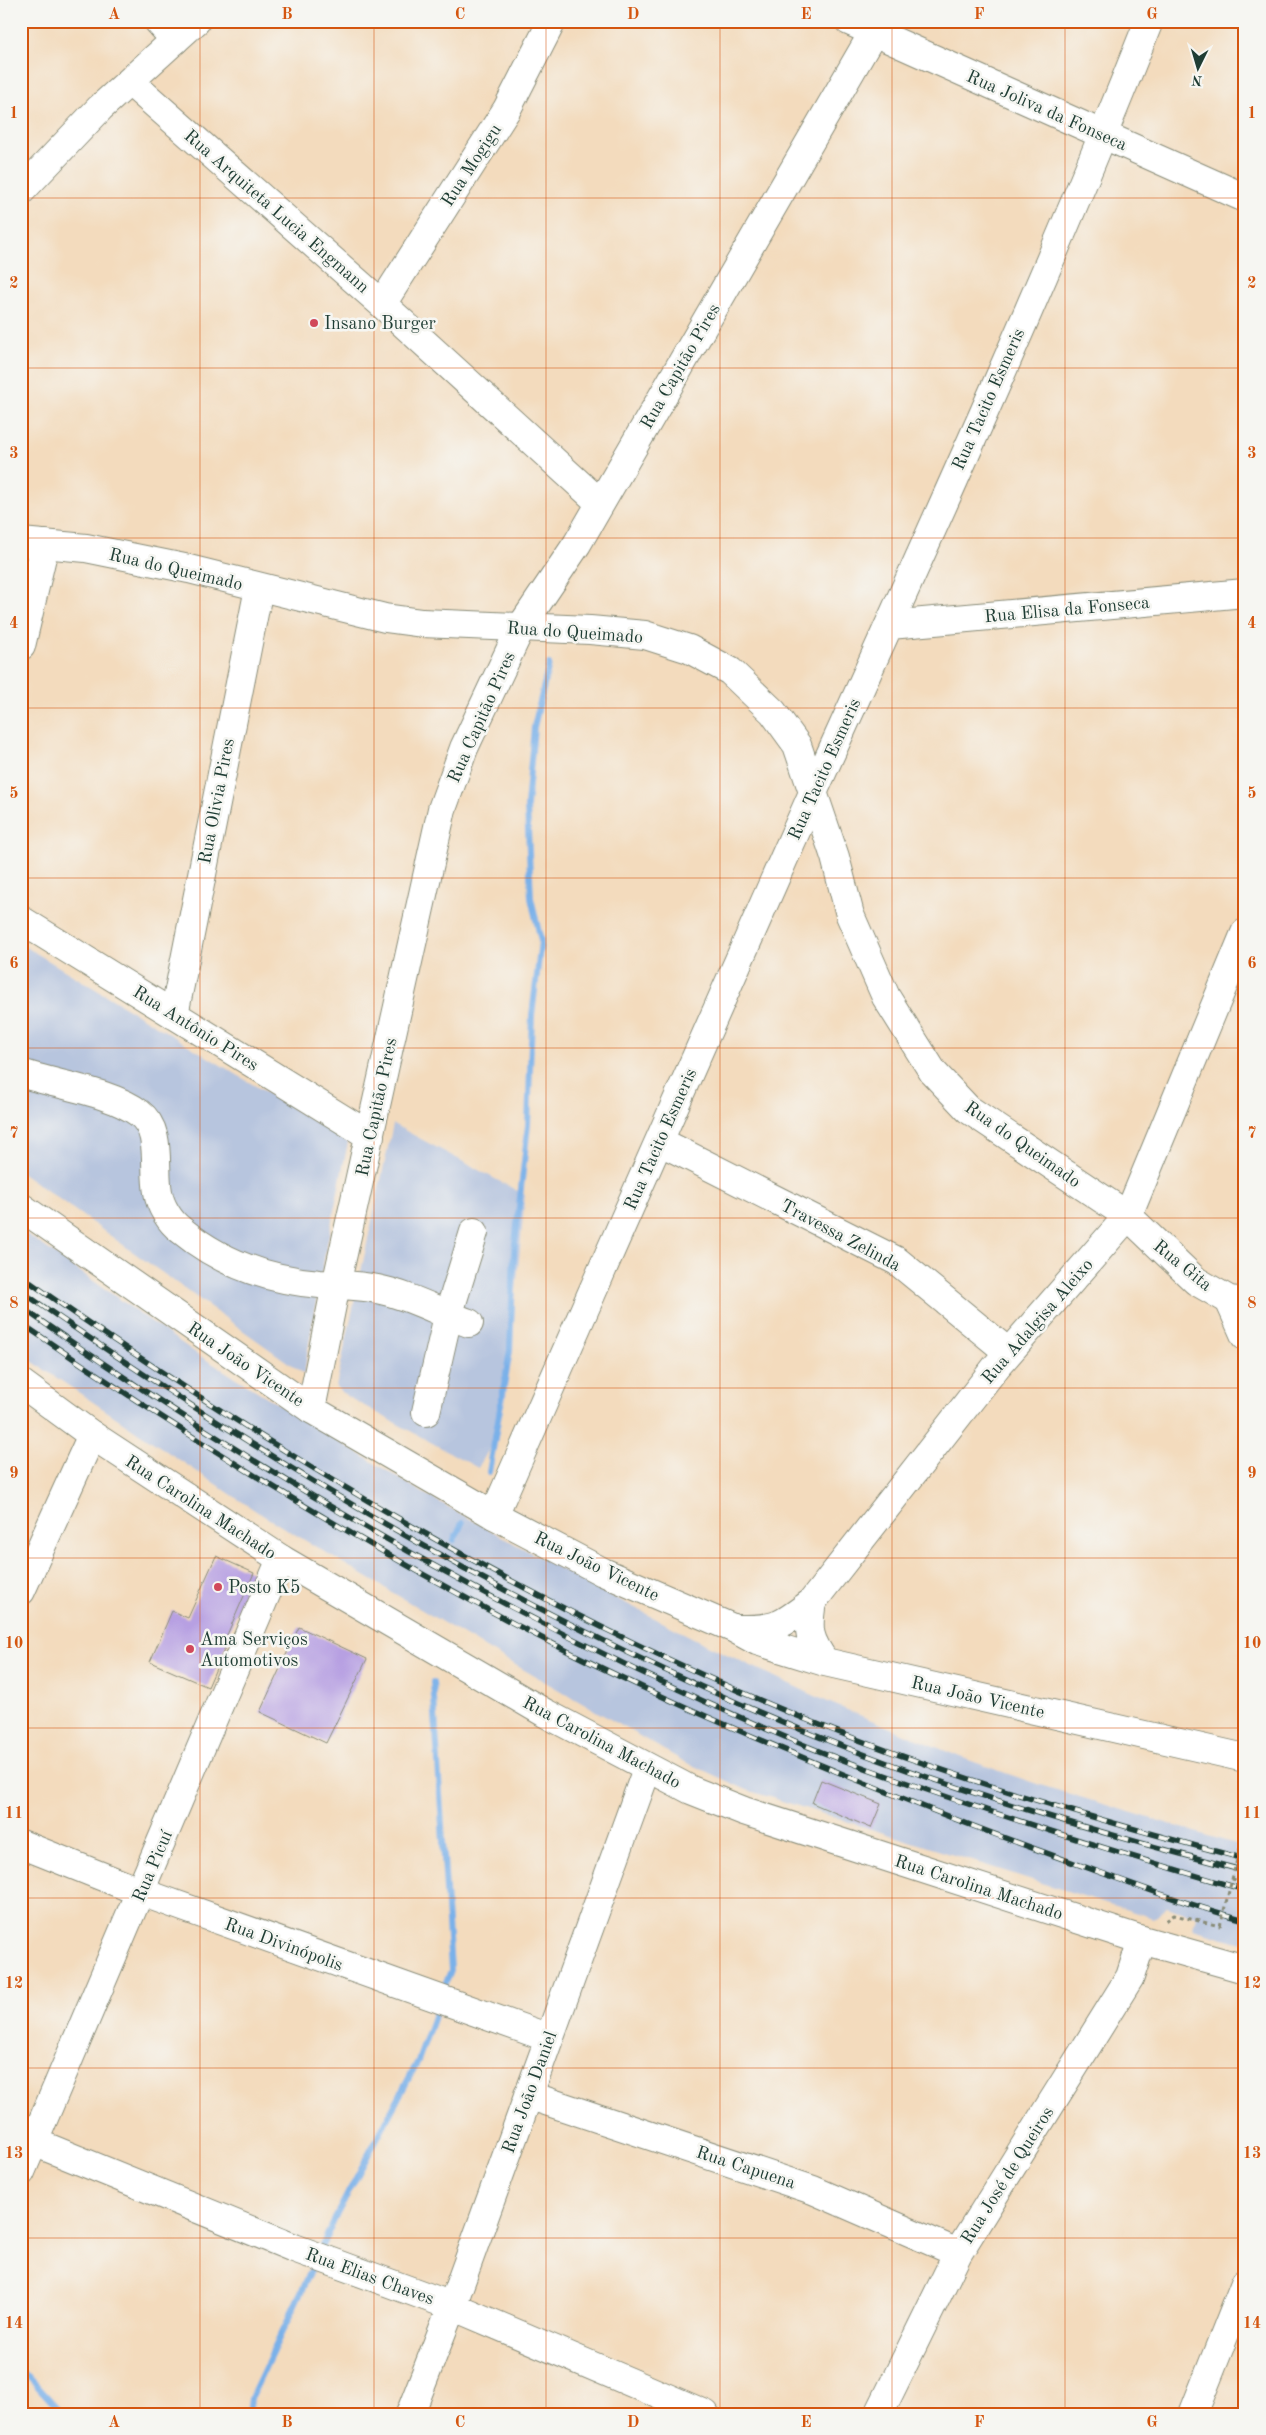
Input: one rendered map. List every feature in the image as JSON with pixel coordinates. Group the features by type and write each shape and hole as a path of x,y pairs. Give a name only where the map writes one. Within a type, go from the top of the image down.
{"street":[{"path":"21,191 100,108 130,82 166,30 196,21"},
{"name":"Rua Mogigu","path":"382,304 507,109 552,21"},
{"name":"Rua Joliva da Fonseca","path":"849,21 877,27 1104,135 1245,198"},
{"name":"Rua Tacito Esmeris","path":"494,1515 813,794 890,626 1104,135 1149,21"},
{"name":"Rua Capitão Pires","path":"311,1409 336,1284 442,809 464,748 522,627 577,544 877,27"},
{"name":"Rua Arquiteta Lucia Engmann","path":"130,82 382,304 600,503"},
{"path":"21,646 33,543"},
{"name":"Rua do Queimado","path":"33,543 86,548 179,567 384,618 477,627 522,627 645,635 689,649 730,671 774,712 797,744 835,857 850,915 882,988 933,1072 968,1109 1128,1216"},
{"name":"Rua Olivia Pires","path":"174,1015 259,588"},
{"name":"Rua Elisa da Fonseca","path":"890,626 1245,593"},
{"name":"Rua Antônio Pires","path":"21,920 370,1136"},
{"name":"Rua Adalgisa Aleixo","path":"735,1629 770,1629 785,1622 812,1602 1008,1352 1128,1216 1245,932"},
{"path":"21,1074 100,1095 141,1114 150,1127 157,1156 157,1191 162,1207 180,1230 227,1261 271,1277 379,1289 459,1320"},
{"name":"Travessa Zelinda","path":"659,1141 897,1261 1008,1352"},
{"name":"Rua João Vicente","path":"21,1207 311,1409 494,1515 603,1572 735,1629 758,1641 825,1662 1245,1758"},
{"name":"Rua Gita","path":"1128,1216 1196,1281 1237,1301"},
{"path":"426,1412 459,1320 474,1232"},
{"path":"1237,1301 1245,1336"},
{"name":"Rua Carolina Machado","path":"21,1384 92,1435 281,1559 467,1668 647,1769 690,1790 744,1811 1142,1940 1245,1969"},
{"path":"21,1591 92,1435"},
{"name":"Rua Picuí","path":"21,2172 281,1559"},
{"path":"812,1602 808,1623 809,1636 825,1662"},
{"name":"Rua João Daniel","path":"410,2414 452,2306 647,1769"},
{"name":"Rua Divinópolis","path":"21,1844 141,1892 549,2038"},
{"name":"Rua José de Queiros","path":"879,2414 958,2253 1130,1977 1142,1940"},
{"name":"Rua Capuena","path":"528,2095 813,2190 958,2253"},
{"name":"Rua Elias Chaves","path":"34,2142 294,2248 452,2306 705,2414"},
{"path":"1193,2414 1245,2282"}],"path":[{"path":"1174,1915 1220,1926 1245,1832"},
{"path":"1232,1879 1245,1882"}],"shaded area":[{"path":"21,944 348,1142 319,1284 304,1374 21,1172"},
{"path":"393,1124 525,1195 506,1399 492,1444 478,1468 348,1397 336,1387"},
{"path":"21,1230 200,1356 423,1493 577,1578 703,1643 828,1702 960,1757 1040,1785 1245,1847 1245,1944 1193,1929 1196,1916 1167,1907 1153,1918 747,1790 683,1761 489,1650 259,1513 21,1354"}],"building":[{"path":"216,1556 254,1573 227,1635 230,1636 208,1687 150,1662 172,1611 188,1618"},
{"path":"299,1627 367,1659 326,1743 260,1712"},
{"path":"821,1780 881,1804 871,1828 812,1803"}],"waterway":[{"path":"489,1472 510,1351 514,1252 528,1125 532,1015 541,941 531,898 527,806 534,727 549,664"},
{"path":"454,1540 462,1523"},
{"path":"433,1682 451,1970 442,1993"},
{"path":"320,2250 338,2212 418,2061 438,2005"},
{"path":"249,2414 251,2398 315,2262"},
{"path":"21,2372 28,2376 63,2414"}],"railway":[{"path":"21,1276 115,1341 309,1465 408,1524 508,1579 610,1631 714,1680 820,1725 924,1764 977,1782 1137,1830 1245,1859"},
{"path":"21,1291 211,1418 307,1478 406,1536 606,1642 709,1690 814,1735 920,1775 1081,1826 1245,1871"},
{"path":"21,1307 114,1371 305,1492 502,1602 603,1654 705,1702 842,1760 1028,1824 1245,1890"},
{"path":"21,1323 145,1406 336,1524 466,1598 622,1678 808,1760 925,1807 1018,1843 1147,1889 1205,1909 1245,1920"}],"place":[{"name":"Insano Burger","path":"314,323"},
{"name":"Posto K5","path":"218,1587"},
{"name":"Ama Serviços Automotivos","path":"190,1649"}]}
